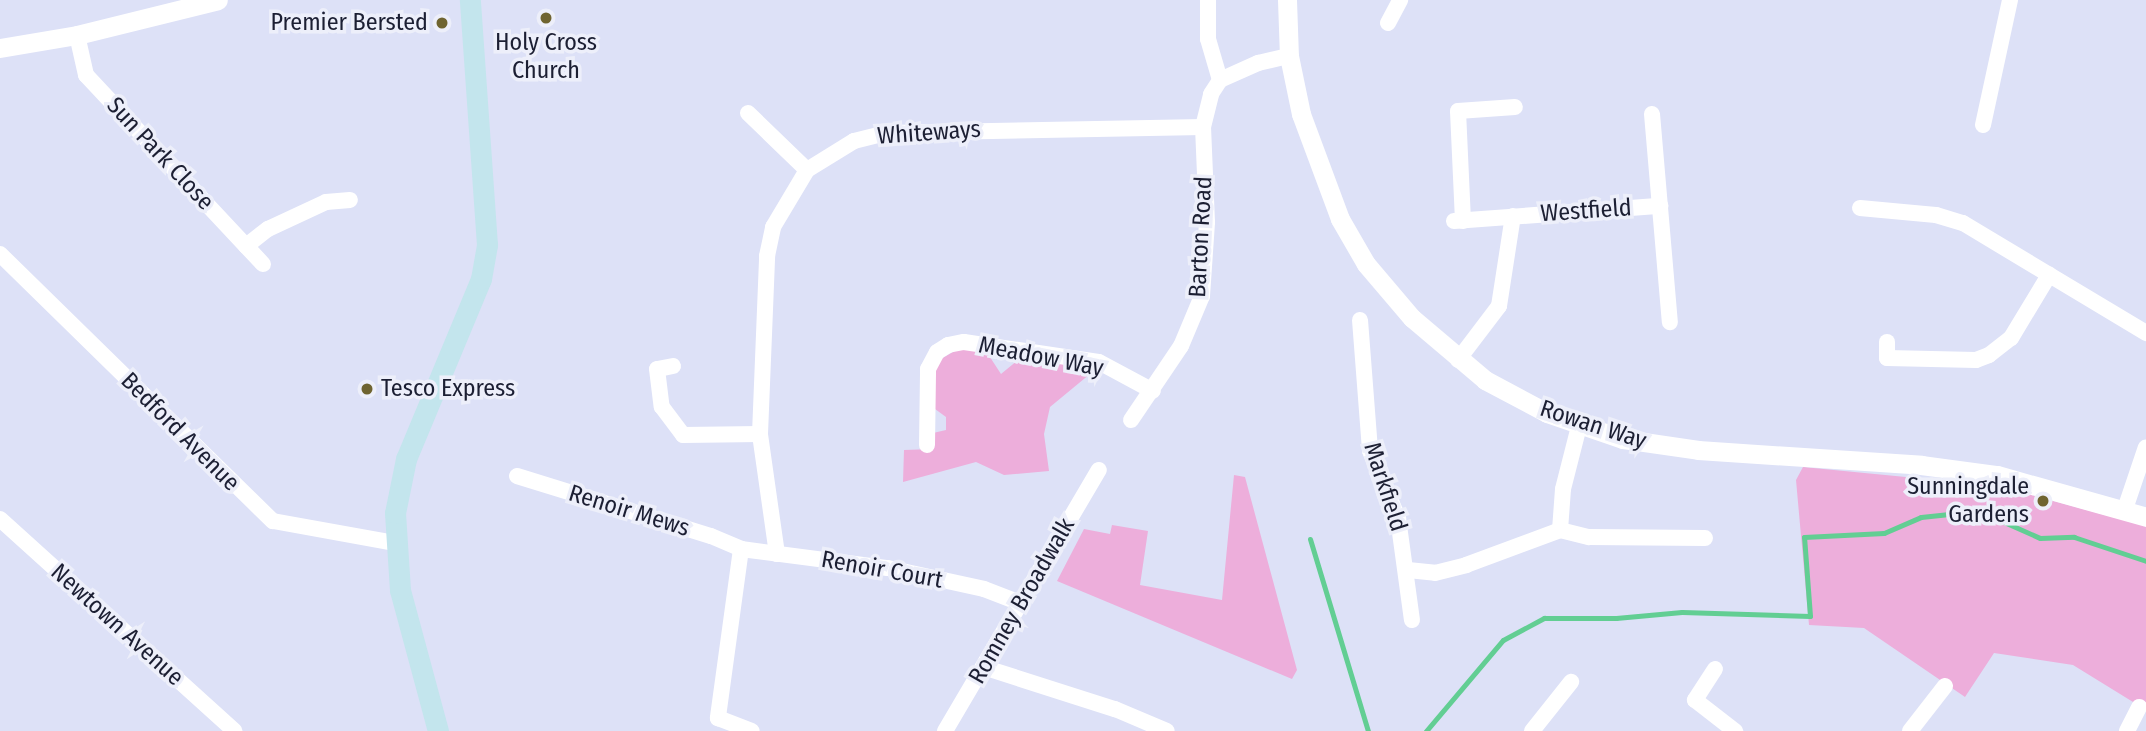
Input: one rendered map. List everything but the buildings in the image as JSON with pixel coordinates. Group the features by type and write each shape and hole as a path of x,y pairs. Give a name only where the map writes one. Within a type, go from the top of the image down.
{"main road":[{"path":"438,731 400,590 394,543 406,459 481,279 487,245 470,0"}],"street":[{"path":"0,48 77,35 218,0"},
{"path":"1208,0 1208,39 1220,80 1258,62 1289,56"},
{"name":"Rowan Way","path":"1287,0 1289,56 1312,154 1340,219 1366,264 1395,299 1458,360 1512,396 1579,426 1655,445 1997,475 2146,517"},
{"path":"1388,23 1400,0"},
{"path":"1983,125 2010,0"},
{"name":"Sun Park Close","path":"77,35 86,75 263,264"},
{"name":"Barton Road","path":"1131,420 1181,346 1202,296 1207,222 1203,127 1211,94 1220,80"},
{"name":"Westfield","path":"1515,107 1458,111 1458,221 1660,206"},
{"path":"748,113 807,170"},
{"name":"Westfield","path":"1651,114 1670,323"},
{"name":"Whiteways","path":"777,554 760,434 767,256 773,227 807,170 854,141 887,133 1203,127"},
{"path":"246,246 268,229 326,202 350,200"},
{"path":"1860,208 1936,215 1963,223 2146,333"},
{"name":"Westfield","path":"1458,360 1499,306 1513,216"},
{"name":"Bedford Avenue","path":"0,254 273,521 394,543"},
{"path":"1887,342 1887,358 1976,360 1989,355 2011,338 2049,275"},
{"name":"Markfield","path":"1360,320 1370,451 1398,518 1408,570 1412,620"},
{"name":"Meadow Way","path":"926,445 928,369 937,352 948,345 964,342 1099,362 1153,391"},
{"path":"673,366 657,369 662,407 683,435 760,434"},
{"path":"1560,530 1563,489 1579,426"},
{"path":"2125,509 2146,447"},
{"name":"Romney Broadwalk","path":"945,731 1099,470"},
{"name":"Renoir Mews","path":"517,476 741,549"},
{"name":"Newtown Avenue","path":"0,519 234,731"},
{"path":"1408,570 1435,573 1466,565 1560,530 1588,537 1706,538"},
{"path":"741,549 716,724 752,731"},
{"name":"Renoir Court","path":"741,549 888,568 984,589 1020,603"},
{"path":"983,667 1115,709 1167,731"},
{"path":"1715,670 1695,700 1735,731"},
{"path":"1532,731 1571,682"},
{"path":"1910,731 1945,686"},
{"path":"2127,731 2139,707"}],"shaded area":[{"path":"960,348 986,351 1001,374 1024,355 1096,369 1050,407 1044,434 1049,471 1004,475 976,462 903,482 904,450 934,449 933,433 946,430 946,417 935,409 935,368 939,360"},
{"path":"1803,467 1998,486 2146,526 2146,710 2073,665 1994,653 1965,697 1864,628 1809,625 1796,480"},
{"path":"1234,475 1245,477 1297,670 1292,679 1057,581 1084,529 1110,534 1112,525 1148,531 1140,585 1222,600"}],"waterway":[{"path":"1426,731 1503,640 1544,618 1616,618 1682,612 1810,616 1804,537 1884,533 1921,517 1959,513 2004,522 2040,538 2074,537 2146,561"},
{"path":"1310,539 1368,731"}],"place":[{"name":"Holy Cross Church","path":"546,18"},
{"name":"Premier Bersted","path":"442,23"},
{"name":"Tesco Express","path":"367,389"},
{"name":"Sunningdale Gardens","path":"2043,501"}]}
